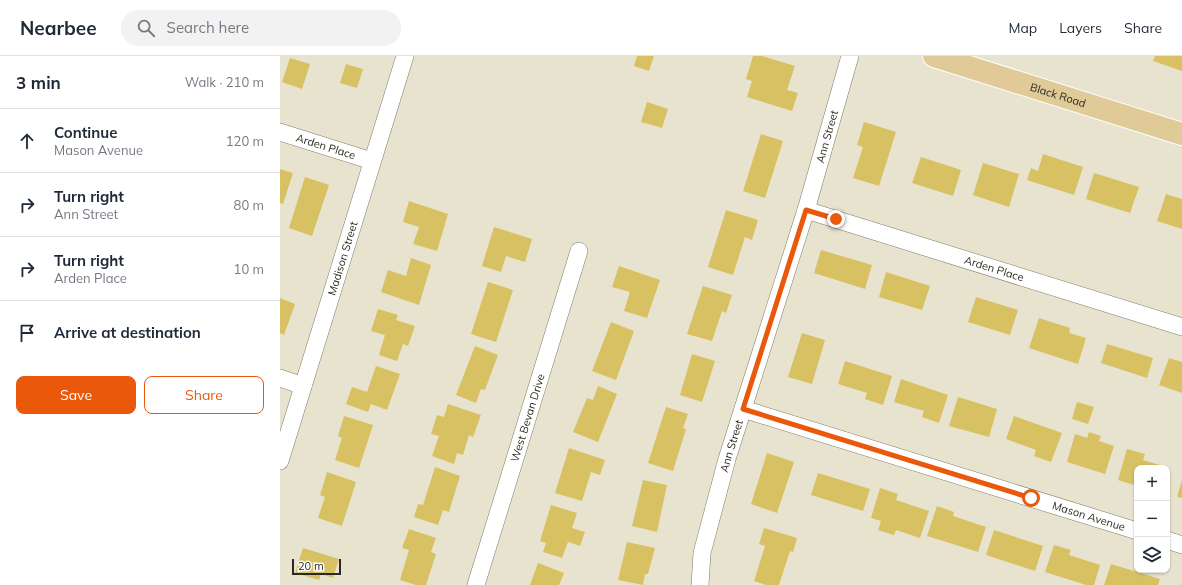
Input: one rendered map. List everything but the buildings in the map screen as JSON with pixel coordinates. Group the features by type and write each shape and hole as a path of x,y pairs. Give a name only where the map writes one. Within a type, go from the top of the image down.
{"main road":[{"name":"Black Road","path":"934,56 1182,134"}],"street":[{"name":"Madison Street","path":"280,461 404,56"},
{"name":"Ann Street","path":"700,585 702,553 727,459 806,210 850,56"},
{"name":"Arden Place","path":"280,132 372,161"},
{"name":"Arden Place","path":"806,210 1182,327"},
{"name":"West Bevan Drive","path":"476,585 579,251"},
{"path":"280,378 303,386"},
{"name":"Mason Avenue","path":"743,409 1134,530"},
{"path":"1170,541 1182,545"}],"route":[{"path":"836,219 806,210 743,409 1031,498"}]}
